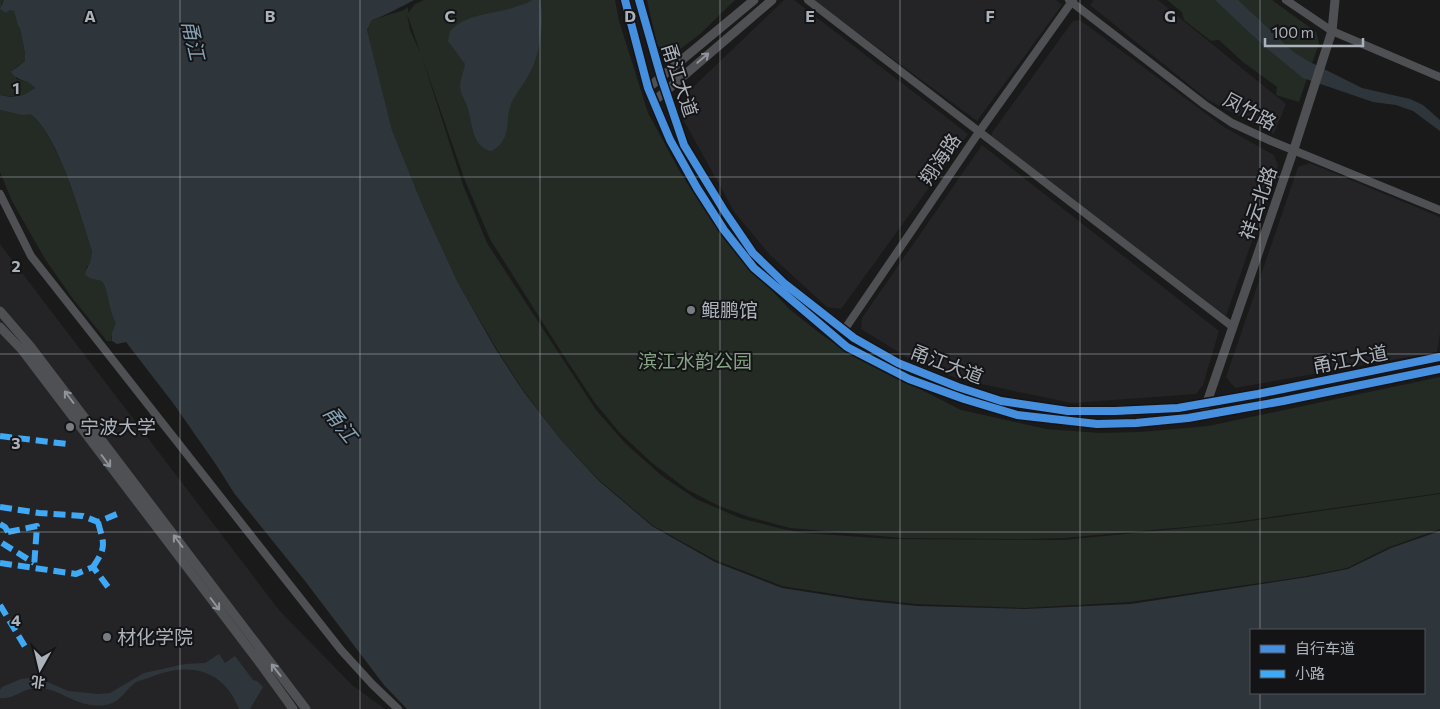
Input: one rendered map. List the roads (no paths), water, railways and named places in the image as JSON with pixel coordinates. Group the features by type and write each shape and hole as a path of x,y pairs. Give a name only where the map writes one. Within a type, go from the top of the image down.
{"main road":[{"name":"甬江大道","path":"625,0 653,102 670,140 697,188 724,230 754,268 841,334 854,338 898,363 958,387 1001,401 1068,411 1115,411 1178,408 1258,394 1440,357"},
{"name":"甬江大道","path":"639,0 665,90 684,145 725,212 753,253 841,334 847,347 909,379 964,399 1017,415 1096,424 1136,423 1202,415 1284,401 1440,369"}],"street":[{"path":"648,88 754,0"},
{"path":"653,102 772,0"},
{"path":"808,0 1232,327"},
{"path":"1286,0 1332,31 1440,77"},
{"name":"祥云北路","path":"1202,415 1294,149 1332,31 1335,0"},
{"name":"翔海路","path":"841,334 1071,1"},
{"name":"凤竹路","path":"1071,1 1205,105 1232,123 1440,210"},
{"path":"0,194 15,226 36,262 341,650 398,709"},
{"path":"0,311 36,354 306,709"},
{"path":"0,327 22,350 293,709"}],"water":[{"name":"甬江","path":"4,0 414,0 372,20 367,30 392,130 424,209 457,281 495,348 523,391 561,440 599,481 652,526 715,562 782,588 859,600 917,606 1025,609 1131,604 1308,577 1348,569 1391,548 1440,531 1440,709 407,709 384,685 305,581 234,493 173,403 126,342 117,344 112,341 112,333 116,323 102,281 85,275 92,251 75,198 59,157 40,124 30,114 23,115 0,110 0,95 11,97 24,95 35,88 17,78 11,72 25,61 25,53 14,11 10,10 6,13 0,9"},
{"path":"532,0 540,0 542,18 536,58 533,67 511,104 507,130 503,141 492,151 485,149 476,140 469,112 461,92 460,87 465,64 448,41 450,31 465,20 509,9"},
{"path":"1215,0 1238,0 1292,51 1306,60 1362,88 1410,99 1423,105 1440,120 1440,131 1413,111 1396,105 1373,102 1303,78 1264,46"},
{"path":"219,654 225,663 235,656 253,680 263,687 250,709 239,709 232,695 214,677 203,672 191,670 165,672 136,682 119,699 106,705 96,706 79,702 49,689 40,688 29,689 10,697 0,698 2,687 21,679 30,678 41,679 68,691 98,694 110,693 144,673 185,664 205,663"}],"place":[{"name":"鲲鹏馆","path":"691,310"},
{"name":"宁波大学","path":"70,427"},
{"name":"材化学院","path":"107,637"}],"park label":[{"name":"滨江水韵公园","path":"695,361"}]}
